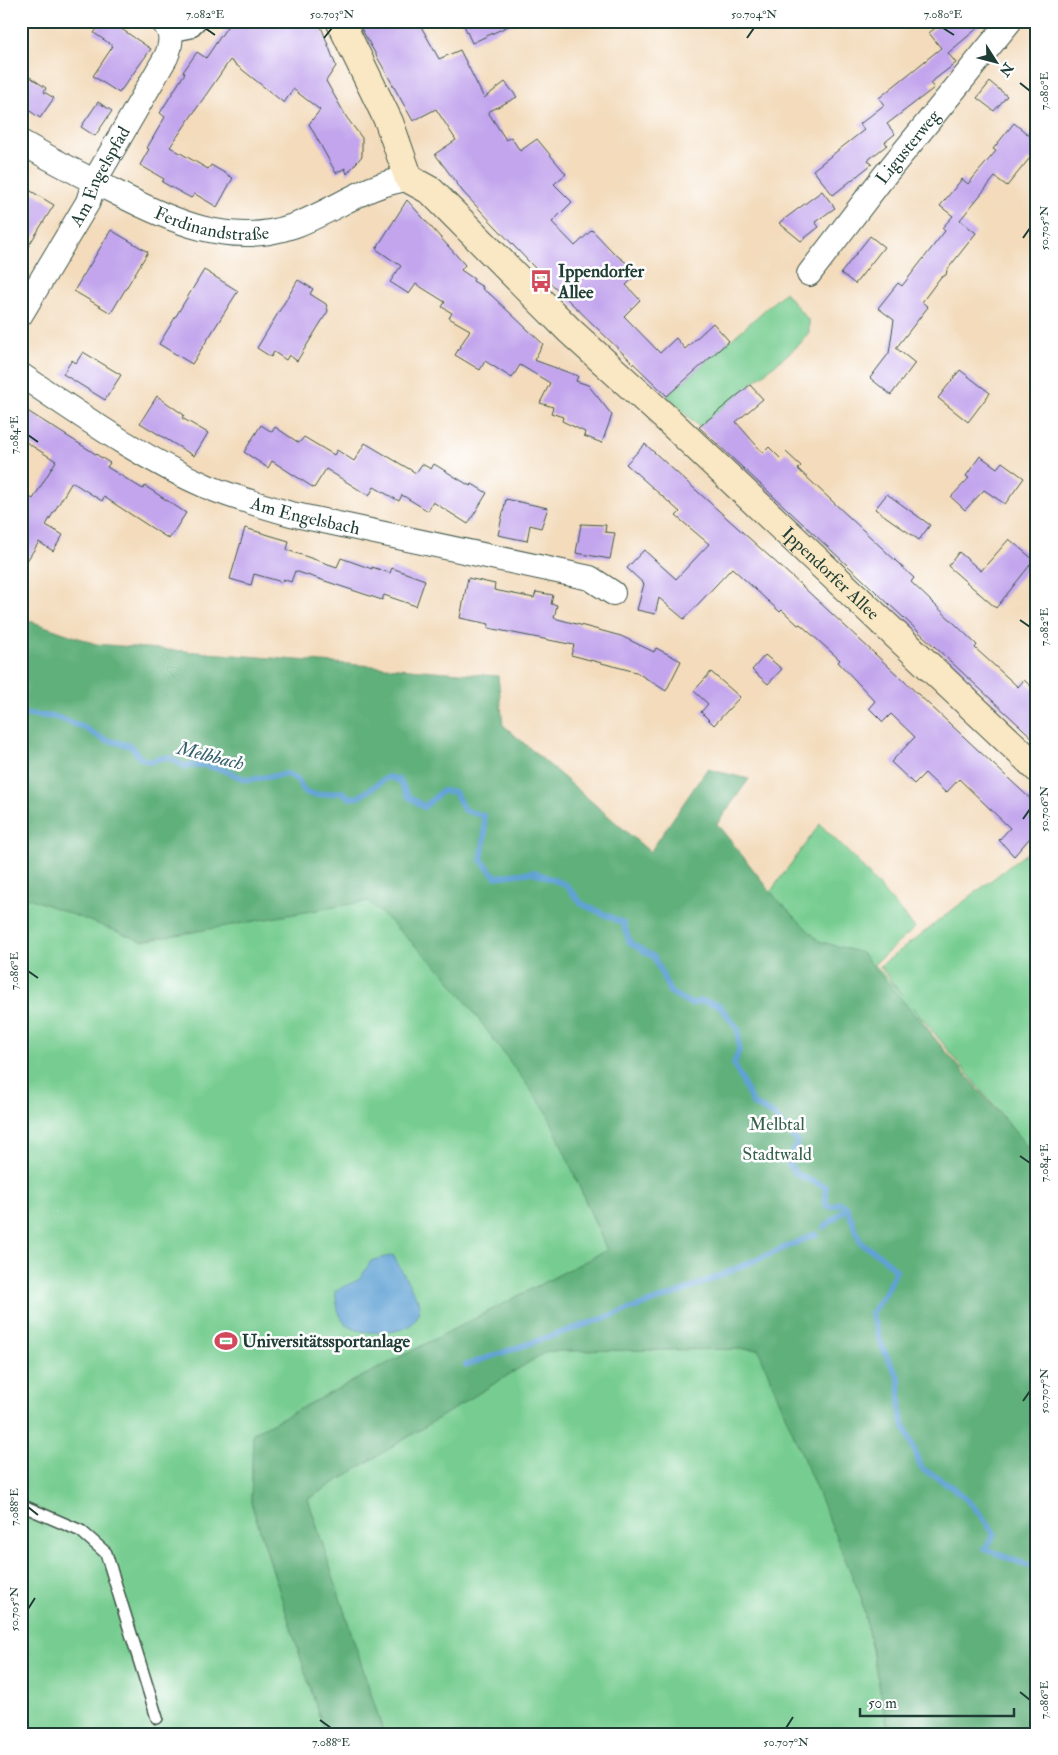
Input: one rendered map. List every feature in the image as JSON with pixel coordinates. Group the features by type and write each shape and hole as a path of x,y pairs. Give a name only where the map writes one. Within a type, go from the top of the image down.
{"street":[{"name":"Ligusterweg","path":"809,274 884,176 1010,21"},
{"name":"Am Engelspfad","path":"21,314 88,202 94,182 166,57 171,45 166,29"},
{"path":"344,30 389,122 409,179"},
{"name":"Ferdinandstraße","path":"21,142 94,182 157,213 209,232 246,234 271,232 294,226 388,181 409,179"},
{"name":"Ippendorfer Allee","path":"409,179 431,191 570,331 668,419 1037,768"},
{"name":"Am Engelsbach","path":"21,375 101,428 151,458 209,487 292,514 590,578 613,594"}],"lane":[{"name":"Am Engelspfad","path":"166,29 191,32 202,21"},
{"path":"21,1505 81,1531 106,1553 157,1718"}],"green space":[{"path":"785,292 809,321 809,332 800,344 699,427 667,396"},
{"name":"Stadtwald","path":"21,618 96,644 498,676 503,725 650,852 707,769 749,779 717,824 776,898 819,941 862,953 1037,1158 1037,1734 889,1734 861,1597 758,1349 547,1351 308,1499 384,1734 325,1734 251,1502 253,1433 607,1250 547,1112 446,975 368,901 142,941 21,895"},
{"name":"Melbtal","path":"21,680 724,955 820,824 855,859 915,928 874,964 902,995 880,966 1037,845 1037,1734 885,1645 780,1338 574,1175 607,1250 253,1433 251,1502 325,1734 21,1734","holes":["912,1006 1016,1133 976,1098"]},
{"path":"759,1349 861,1597 889,1734 384,1734 308,1499 547,1351"}],"water":[{"path":"393,1255 420,1304 416,1319 407,1327 390,1332 369,1332 352,1328 341,1317 335,1291 360,1279 371,1261"}],"building":[{"path":"103,21 124,21 120,28 151,49 119,93 93,76 113,46 94,33"},
{"path":"231,21 319,21 336,66 326,81 347,118 362,138 362,156 347,174 345,168 336,173 309,124 320,110 293,89 284,103 230,60 170,147 208,169 211,165 233,178 217,207 195,194 191,198 162,182 164,179 140,165 149,149 147,148 165,117 160,113 185,73 183,72 197,52 206,58"},
{"path":"357,21 418,21 439,59 460,50 484,98 505,82 517,97 488,112 506,140 511,137 520,151 537,139 566,174 554,184 572,202 552,222 575,246 592,230 614,253 639,273 626,285 640,300 624,316 660,353 676,338 685,349 713,323 729,341 667,396 531,264 463,192 435,154 456,140 436,109 413,121"},
{"path":"462,21 519,21 472,43"},
{"path":"944,21 986,21 948,53 956,63 930,83 934,88 887,124 895,134 885,142 887,145 868,160 872,164 833,195 813,170 864,130 860,124 884,105 879,98 941,48 929,33"},
{"path":"30,77 46,88 44,92 54,98 40,118 21,105 21,90"},
{"path":"990,82 1007,96 994,111 977,98"},
{"path":"98,102 112,111 95,136 81,127"},
{"path":"1014,123 1037,142 1037,165 1029,159 1007,186 995,177 960,220 976,233 947,270 946,275 940,278 922,302 928,307 896,348 915,363 891,395 870,378 889,353 894,320 878,308 898,283 902,286 945,231 942,228 953,216 940,206 962,179 968,184 996,151 993,149"},
{"path":"21,185 54,205 21,258"},
{"path":"822,191 835,208 815,222 819,227 801,241 779,223"},
{"path":"407,200 465,265 461,270 483,287 482,289 491,295 543,344 534,360 578,376 576,381 588,385 612,415 602,443 584,436 585,432 562,421 563,417 551,413 553,407 540,403 550,383 520,365 512,378 485,361 480,370 455,355 470,330 449,318 452,313 442,307 445,302 416,284 409,294 390,282 401,266 376,249"},
{"path":"111,230 148,252 111,313 74,291"},
{"path":"870,236 884,247 855,284 841,273"},
{"path":"204,270 238,291 192,364 159,344"},
{"path":"298,280 313,289 310,294 326,304 328,311 297,361 289,355 286,360 274,352 271,357 257,348"},
{"path":"83,352 121,375 105,400 63,374 72,360 76,363"},
{"path":"960,370 990,393 968,422 938,398"},
{"path":"750,385 763,399 736,422 763,453 769,447 780,458 786,452 801,466 798,469 914,578 911,582 977,645 975,648 1018,687 1024,680 1037,692 1037,742 699,427"},
{"path":"157,396 184,415 182,418 208,433 194,456 140,423"},
{"path":"21,407 110,463 107,467 143,489 145,486 186,513 169,539 104,497 102,501 72,482 46,525 63,535 53,551 39,542 21,570 21,492 33,499 56,461 21,439"},
{"path":"261,425 272,432 275,427 299,443 304,437 334,455 337,450 354,461 365,443 416,473 422,464 431,469 434,464 470,486 472,484 487,493 468,524 433,502 428,511 402,495 399,501 374,487 369,496 326,469 314,488 272,461 268,468 244,452"},
{"path":"645,444 801,585 1037,805 1037,830 1014,856 999,840 1010,828 959,779 946,793 925,773 914,784 891,762 915,737 891,714 883,722 869,708 875,701 838,662 840,660 800,624 798,625 782,610 780,612 732,568 684,619 659,598 655,614 637,610 644,584 627,568 644,550 676,579 709,544 676,516 680,512 626,464"},
{"path":"980,456 997,468 1002,462 1024,478 1005,504 984,490 965,510 951,497 969,478 966,476"},
{"path":"887,494 930,525 919,540 875,509"},
{"path":"506,499 548,508 541,528 530,525 527,541 498,535"},
{"path":"581,524 606,525 605,532 615,533 610,559 576,553"},
{"path":"245,528 289,541 287,550 337,567 341,558 390,573 392,568 425,580 416,606 384,595 382,600 295,571 291,582 283,579 282,582 254,574 251,585 230,579"},
{"path":"1009,539 1034,560 996,608 948,566 959,552 981,571"},
{"path":"468,578 495,584 494,590 534,598 536,592 553,595 551,604 557,605 554,618 621,636 654,652 656,648 681,661 666,691 636,672 571,655 574,645 488,628 489,624 460,618"},
{"path":"765,655 782,669 768,684 752,670"},
{"path":"711,672 740,697 714,725 701,712 708,704 694,691"}],"waterway":[{"name":"Melbbach","path":"21,714 56,717 83,727 103,739 131,746 140,758 151,762 159,758 170,758 184,766 203,765 224,770 246,780 288,774 298,780 305,793 317,795 342,792 350,798 359,797 388,777 399,780 408,796 424,807 442,791 455,792 464,810 484,816 485,835 481,860 496,877 534,872 566,885 582,904 623,923 630,943 654,957 670,992 691,1004 701,1001 719,1005 738,1029 739,1050 734,1064 753,1104 774,1115 797,1142 789,1164 796,1174 826,1187 826,1205 832,1207 840,1203 847,1208 861,1243 881,1256 896,1270 886,1292 871,1313 883,1349 899,1378 901,1417 922,1469 963,1496 987,1523 994,1534 985,1549 1037,1569"},
{"path":"824,1227 847,1208"},
{"path":"466,1365 684,1291 816,1234"}],"place":[{"name":"Ippendorfer Allee","path":"541,281"},
{"name":"Universitätssportanlage","path":"226,1341"}]}
